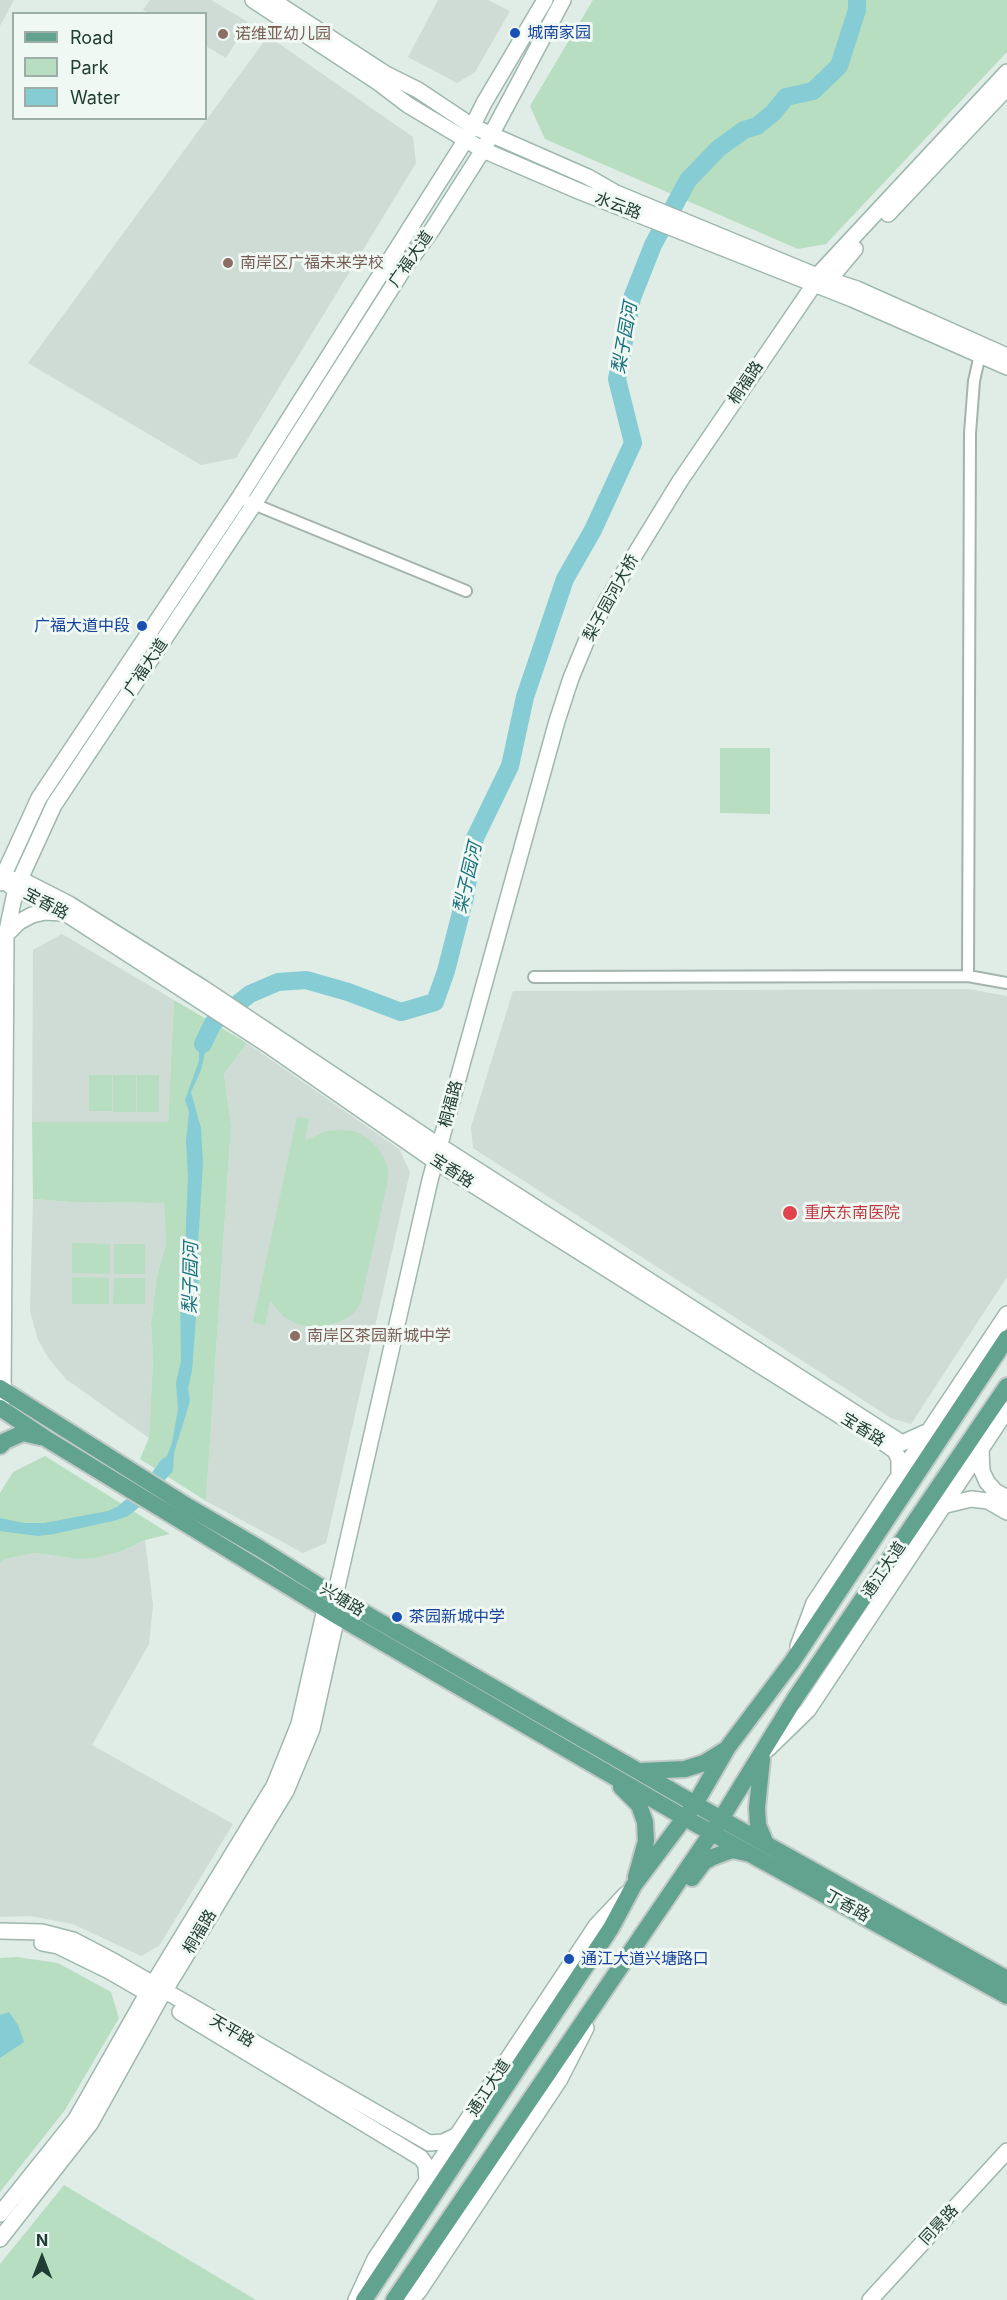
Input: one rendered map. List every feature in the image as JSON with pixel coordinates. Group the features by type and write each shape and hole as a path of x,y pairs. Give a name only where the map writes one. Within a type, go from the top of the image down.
{"main road":[{"name":"通江大道","path":"364,2300 605,1938 634,1885 690,1811 728,1748 792,1662 1007,1338"},
{"name":"通江大道","path":"394,2300 717,1825 796,1697 1007,1386"},
{"name":"兴塘路","path":"2,1390 125,1467 182,1513"},
{"name":"兴塘路","path":"0,1411 112,1479 259,1548 332,1607 603,1770 717,1825"},
{"path":"0,1446 23,1433 45,1438"},
{"name":"兴塘路","path":"332,1607 639,1771 690,1811"},
{"path":"639,1771 685,1769 704,1762 728,1748"},
{"path":"646,1929 672,1904 705,1862 712,1857 732,1850 760,1849 758,1808 762,1755"},
{"path":"603,1770 633,1798 642,1812 646,1841 634,1885"},
{"name":"丁香路","path":"717,1825 1007,1979"},
{"name":"丁香路","path":"760,1849 1007,1996"}],"street":[{"name":"水云路","path":"253,0 465,141 483,150 581,192 630,204 820,281 852,299 981,350 1007,356"},
{"name":"水云路","path":"272,0 386,74 418,90 472,126 588,177 630,204"},
{"name":"广福大道","path":"0,882 39,798 238,498 465,141 545,0"},
{"name":"广福大道","path":"0,1411 6,935 18,884 54,805 254,504 405,267 432,230 483,150 563,0"},
{"path":"820,281 1007,72"},
{"path":"820,281 845,260 1007,88"},
{"name":"桐福路","path":"680,481 820,281"},
{"name":"水云路","path":"981,350 1007,368"},
{"path":"968,976 970,433 974,381 981,350"},
{"name":"梨子园河大桥","path":"557,721 588,637 680,481"},
{"path":"238,498 466,591"},
{"name":"桐福路","path":"0,2214 76,2119 156,1992 274,1786 299,1724 332,1607 439,1145 557,721"},
{"name":"宝香路","path":"0,882 18,884 69,904 200,993 439,1145 898,1447"},
{"name":"宝香路","path":"18,884 200,993"},
{"path":"6,935 19,922 32,915 45,912 65,913"},
{"path":"534,976 968,976 1007,983"},
{"name":"宝香路","path":"275,1042 435,1161 898,1447"},
{"name":"通江大道","path":"792,1662 814,1603 1007,1314"},
{"name":"通江大道","path":"762,1755 808,1710 1007,1410"},
{"path":"899,1476 898,1447 930,1430"},
{"path":"981,1449 982,1470 987,1482 1007,1512"},
{"path":"942,1506 970,1499 997,1497"},
{"name":"通江大道","path":"356,2300 375,2259 596,1926 634,1885"},
{"name":"天平路","path":"0,1931 42,1932 73,1940 421,2158 426,2165 427,2182"},
{"name":"天平路","path":"0,1940 25,1939 58,1946 156,1992 429,2143 443,2142 458,2135"},
{"name":"通江大道","path":"411,2300 560,2079 610,1982"},
{"name":"桐福路","path":"0,2239 90,2124 156,1992"},
{"name":"同景路","path":"870,2300 1007,2151"}],"shaded area":[{"path":"0,0 14,0 0,26"},
{"name":"诺维亚幼儿园","path":"150,0 211,0 248,22 226,58 207,47 207,12 147,12 143,10"},
{"path":"438,0 488,0 510,11 475,72 457,83 408,57"},
{"name":"南岸区广福未来学校","path":"268,36 413,137 416,163 236,458 201,465 28,363"},
{"path":"62,934 174,1000 168,1122 32,1122 33,950"},
{"name":"重庆东南医院","path":"968,989 1007,996 1007,1277 911,1424 891,1418 473,1148 471,1127 513,991"},
{"name":"南岸区茶园新城中学","path":"247,1043 399,1149 410,1172 326,1543 303,1553 206,1501 231,1125 224,1074"},
{"path":"33,1199 72,1202 164,1203 166,1244 157,1276 151,1324 153,1358 149,1438 66,1379 49,1359 38,1340 30,1311"},
{"path":"145,1540 153,1605 149,1644 92,1745 233,1824 159,1946 141,1956 73,1924 30,1916 0,1917 0,1563 5,1559 36,1553 76,1559 122,1551"}],"green space":[{"path":"593,0 1007,0 1007,52 826,244 798,249 545,139 530,106"},
{"path":"720,748 770,748 770,814 720,813"},
{"path":"174,1000 247,1043 224,1074 231,1125 206,1501 140,1459 149,1438 153,1358 151,1324 157,1276 166,1244 164,1203 72,1202 33,1199 32,1122 168,1122"},
{"path":"89,1075 112,1075 112,1111 89,1111"},
{"path":"113,1075 136,1075 136,1112 113,1112"},
{"path":"137,1075 159,1075 159,1112 137,1112"},
{"path":"297,1117 309,1119 305,1141 326,1131 354,1131 377,1147 388,1169 388,1180 361,1302 355,1312 327,1326 309,1327 295,1323 284,1317 270,1301 265,1325 253,1322"},
{"path":"72,1243 110,1244 110,1274 72,1273"},
{"path":"114,1244 145,1244 145,1274 114,1274"},
{"path":"72,1277 109,1278 109,1304 72,1304"},
{"path":"114,1278 145,1278 145,1304 113,1304"},
{"path":"45,1456 170,1534 145,1540 122,1551 94,1558 76,1559 36,1553 5,1559 0,1563 0,1493 13,1472"},
{"path":"17,1957 58,1963 111,1992 119,2018 65,2110 0,2192 0,1958"},
{"path":"64,2185 256,2300 0,2300 0,2264"}],"water":[{"path":"209,1020 219,1026 214,1029 208,1039 201,1070 191,1092 201,1128 203,1162 198,1246 200,1263 192,1371 188,1388 190,1401 174,1453 173,1471 142,1505 128,1516 117,1520 38,1536 0,1531 0,1518 24,1523 44,1523 108,1511 117,1507 143,1485 161,1460 167,1456 172,1443 178,1409 176,1383 181,1361 180,1292 184,1272 188,1177 186,1141 189,1112 185,1100 199,1061 199,1042"},
{"path":"9,2012 18,2025 24,2042 0,2058 0,2015"}],"waterway":[{"name":"梨子园河","path":"203,1044 213,1023 250,994 278,982 306,980 348,992 401,1012 435,1002 446,971 465,897 475,838 510,766 525,697 565,579 593,530 633,443 617,379 632,298 653,245 688,180 719,148 744,130 757,126 773,113 786,97 813,91 839,66 857,10 857,0"}],"place":[{"name":"城南家园","path":"515,33"},
{"name":"诺维亚幼儿园","path":"223,34"},
{"name":"南岸区广福未来学校","path":"228,263"},
{"name":"广福大道中段","path":"142,626"},
{"name":"重庆东南医院","path":"790,1213"},
{"name":"南岸区茶园新城中学","path":"295,1336"},
{"name":"茶园新城中学","path":"397,1617"},
{"name":"通江大道兴塘路口","path":"569,1959"}]}
